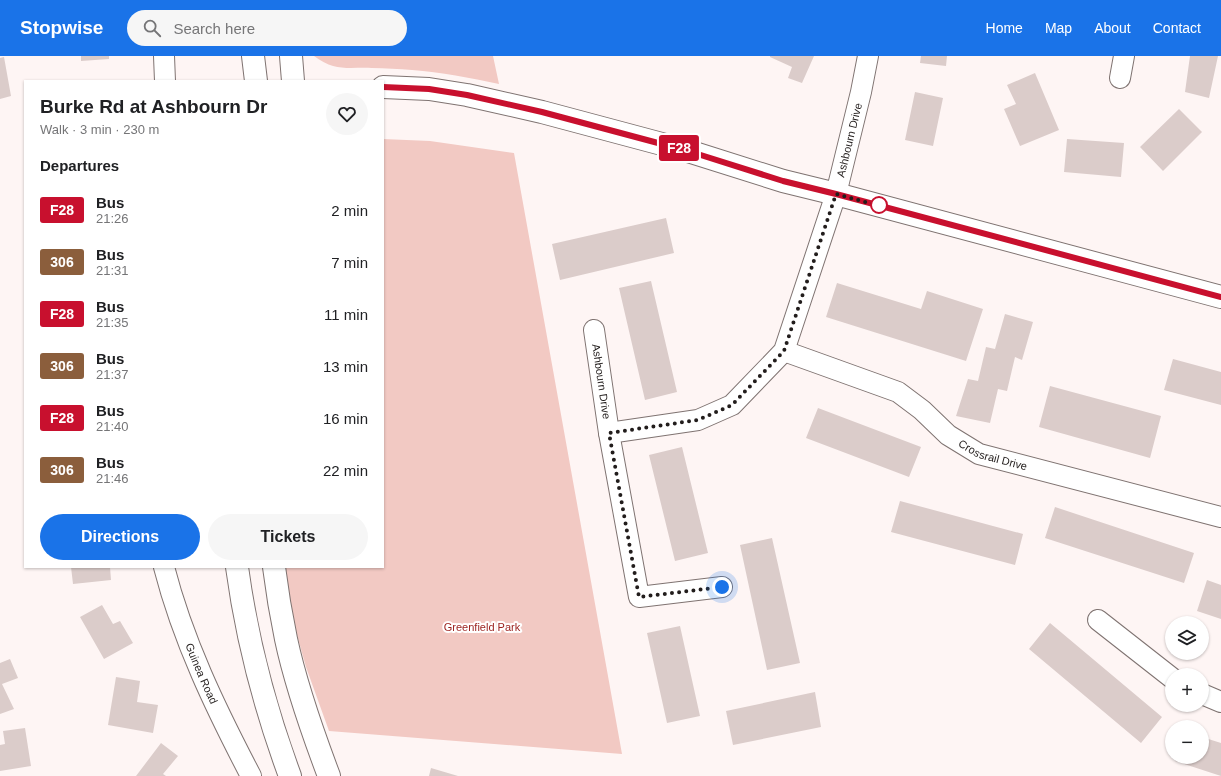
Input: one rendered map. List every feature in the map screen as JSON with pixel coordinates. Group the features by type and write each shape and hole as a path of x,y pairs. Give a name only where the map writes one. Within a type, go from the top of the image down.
{"main road":[{"path":"253,56 256,80"},
{"path":"291,56 293,80"},
{"path":"384,87 429,89 467,95 534,110 688,151 783,181 1221,297"},
{"path":"237,568 250,648 260,689 290,776"},
{"path":"274,568 278,599 286,640 296,679 310,725 329,776"}],"street":[{"path":"164,56 165,80"},
{"name":"Ashbourn Drive","path":"609,433 698,420 732,405 784,351 836,194 861,92 868,56"},
{"path":"1120,78 1124,56"},
{"name":"Ashbourn Drive","path":"594,330 609,433 639,597 722,587"},
{"name":"Crossrail Drive","path":"784,351 898,392 922,410 948,434 979,454 1221,517"},
{"name":"Guinea Road","path":"164,568 169,587 191,652 217,711 251,776"},
{"path":"1098,620 1165,673"},
{"path":"1209,697 1221,702"}],"green space":[{"path":"314,56 493,56 499,84 423,71 387,68 335,67"},
{"name":"Greenfield Park","path":"384,139 430,141 514,153 622,754 329,731 306,667 292,617 283,568 384,568"}],"building":[{"path":"81,56 109,56 109,59 81,61"},
{"path":"770,56 814,56 802,83 788,78 792,67"},
{"path":"921,56 947,56 946,66 920,63"},
{"path":"1190,56 1218,56 1209,98 1185,92"},
{"path":"4,57 11,96 0,99 0,58"},
{"path":"1035,73 1059,130 1020,146 1004,109 1016,104 1007,85"},
{"path":"915,92 943,98 933,146 905,140"},
{"path":"1179,109 1202,132 1163,171 1140,147"},
{"path":"1067,139 1124,143 1121,177 1064,172"},
{"path":"666,218 674,253 560,280 552,244"},
{"path":"651,281 677,392 645,400 619,288"},
{"path":"837,283 921,309 927,291 983,309 966,361 826,317"},
{"path":"1005,314 1033,322 1022,360 1015,357 1007,391 998,389 990,423 956,416 968,379 978,381 986,347 995,349"},
{"path":"1173,359 1221,372 1221,405 1164,390"},
{"path":"1050,386 1161,416 1150,458 1039,427"},
{"path":"818,408 921,447 909,477 806,438"},
{"path":"682,447 708,553 675,561 649,455"},
{"path":"900,501 1023,534 1015,565 891,532"},
{"path":"1055,507 1194,553 1184,583 1045,538"},
{"path":"772,538 800,663 767,670 740,545"},
{"path":"71,568 110,568 111,580 73,584"},
{"path":"1207,580 1221,585 1221,619 1197,611"},
{"path":"102,605 113,624 120,621 133,643 104,659 80,617"},
{"path":"1050,623 1162,717 1141,743 1029,649"},
{"path":"680,626 700,716 667,723 647,633"},
{"path":"10,659 18,678 2,684 14,709 0,714 0,663"},
{"path":"116,677 140,681 137,702 158,705 153,733 108,725"},
{"path":"815,692 821,727 733,745 726,711"},
{"path":"25,728 31,766 0,771 0,745 5,744 3,731"},
{"path":"1209,739 1221,743 1221,776 1184,764 1209,764"},
{"path":"161,743 178,756 163,774 166,776 136,776"},
{"path":"431,768 458,776 429,776"}],"bus line":[{"name":"F28","path":"384,87 429,89 467,95 542,112 688,151 783,181 1221,297"}],"route":[{"path":"722,587 639,597 609,433 698,420 732,405 784,351 836,194 880,206 879,205"}]}
